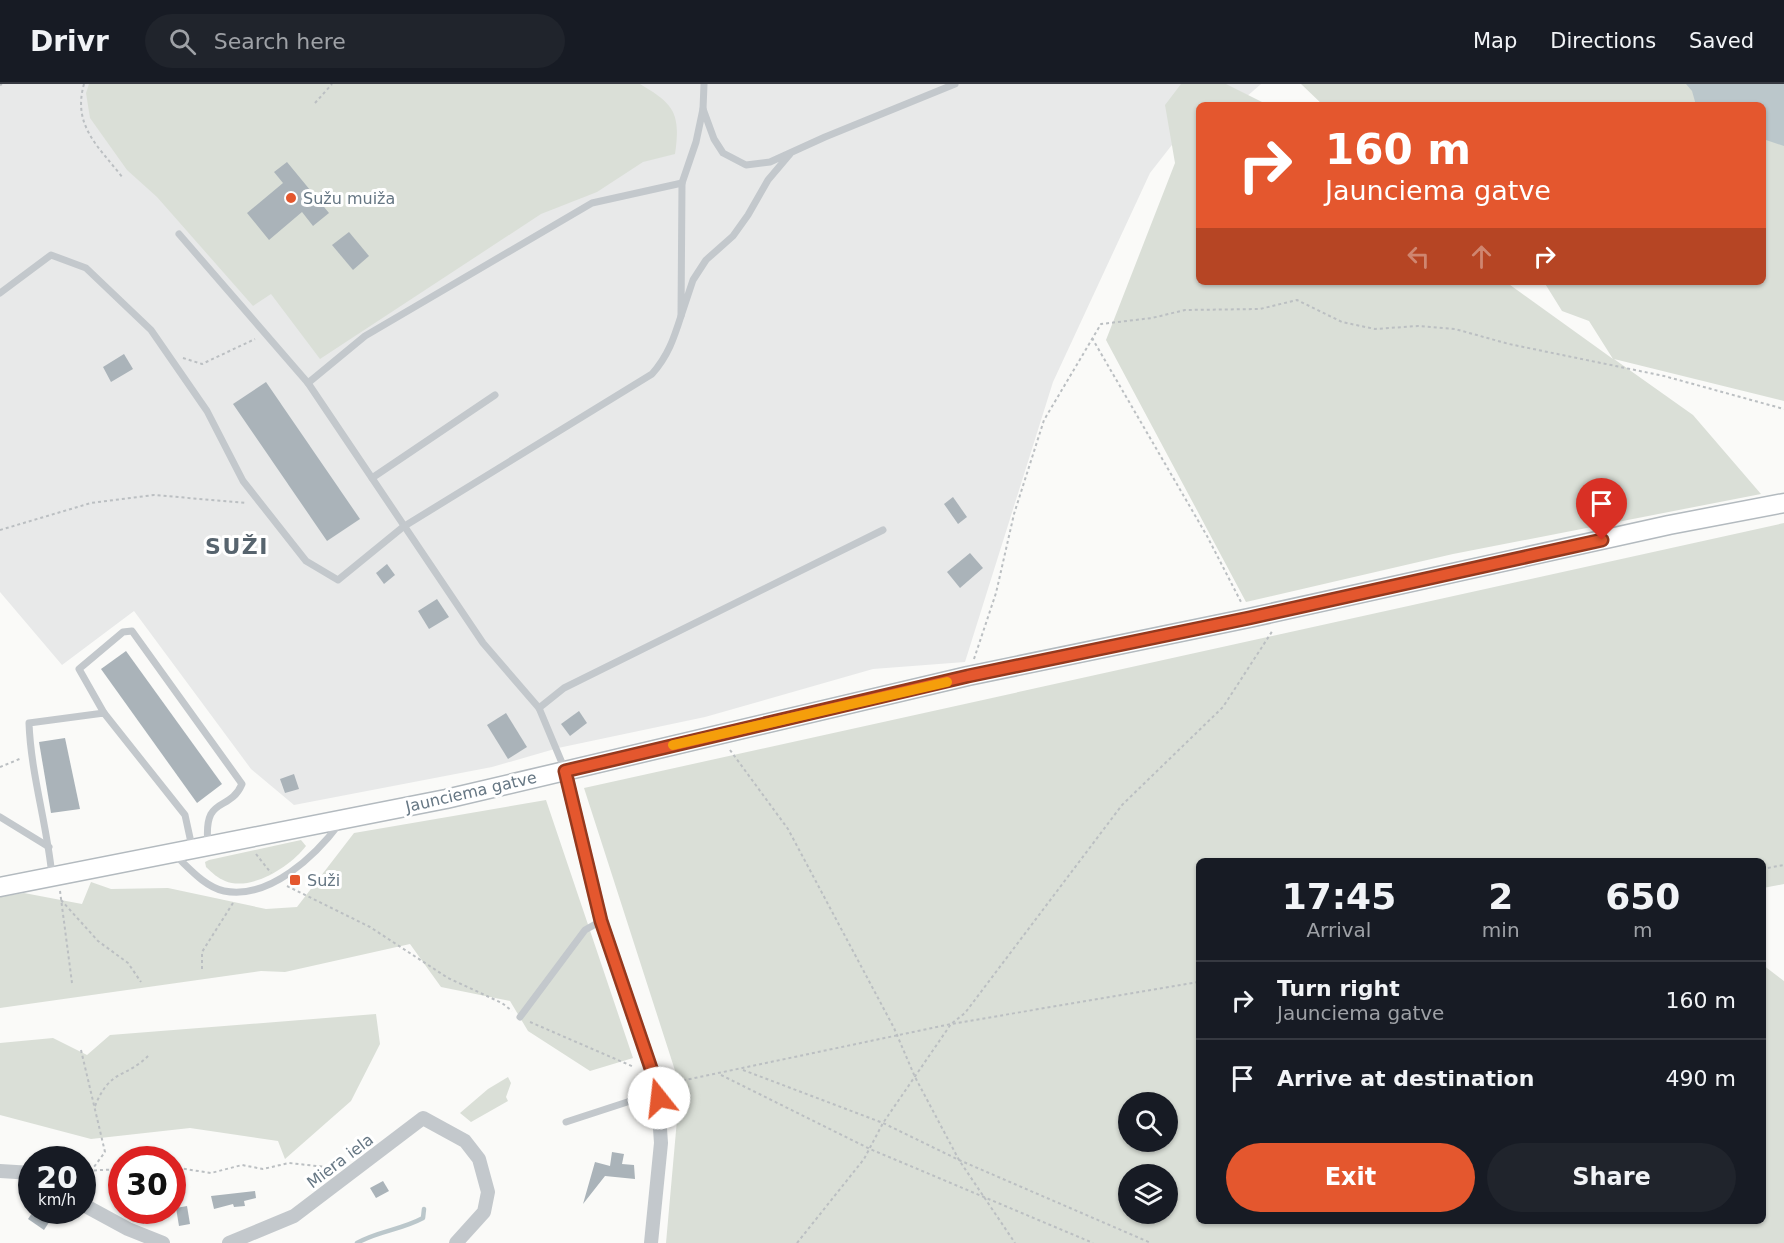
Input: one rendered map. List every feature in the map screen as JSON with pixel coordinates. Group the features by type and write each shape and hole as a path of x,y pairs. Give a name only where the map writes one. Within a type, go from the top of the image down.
{"main road":[{"name":"Jaunciema gatve","path":"0,887 342,820 565,771 968,676 1249,618 1670,525 1784,503"}],"street":[{"path":"565,771 601,921 656,1084 662,1143 651,1243"},
{"name":"Miera iela","path":"229,1243 294,1216 423,1118 465,1141 479,1159 488,1192 484,1212 456,1243"},
{"path":"0,1171 18,1172"},
{"path":"96,1212 128,1229 164,1243"}],"lane":[{"path":"681,316 682,183 696,142 703,110 704,84"},
{"path":"703,110 714,139 723,153 746,165 770,162 955,84"},
{"path":"0,293 51,255 86,268 151,330 207,411 243,482 306,561 338,580 404,527 652,374 664,360 674,341 693,280 706,260 733,236 768,180 790,154"},
{"path":"308,384 365,336 592,203 682,183"},
{"path":"179,234 308,384 483,643 539,708 565,771"},
{"path":"372,478 495,395"},
{"path":"539,708 564,688 883,530"},
{"path":"132,630 242,784 211,812 200,849 185,815 104,713 79,669 123,632 132,630"},
{"path":"55,875 30,754 29,723 104,713"},
{"path":"0,817 49,847"},
{"path":"174,854 212,887 225,891 240,891 276,880 300,867 326,842 342,820"},
{"path":"520,1017 585,930 601,921"},
{"path":"566,1122 656,1084"}],"path":[{"path":"84,84 79,101 84,128 123,178"},
{"path":"315,103 332,84"},
{"path":"968,676 996,593 1014,514 1044,420 1101,324 1152,318 1185,310 1260,309 1297,300 1342,322 1375,329 1418,326 1455,329 1509,344 1664,376 1784,409"},
{"path":"164,348 172,354 202,364 266,335"},
{"path":"1092,338 1207,536 1249,618"},
{"path":"0,530 91,503 154,495 207,498 262,505"},
{"path":"797,1243 864,1160 884,1123 951,1024 965,1013 1122,805 1223,707 1286,610"},
{"path":"721,734 788,829 897,1036 915,1077 959,1160 1015,1243"},
{"path":"0,766 30,754"},
{"path":"245,840 276,880 370,927 448,978 502,1004 520,1017 608,1057 656,1084 743,1070 951,1024 1196,982"},
{"path":"1766,868 1784,865"},
{"path":"55,875 61,900 72,983"},
{"path":"202,969 202,952 240,891"},
{"path":"61,900 98,941 128,963 141,982"},
{"path":"81,1050 105,1152 96,1164"},
{"path":"95,1107 102,1088 117,1073 136,1068 150,1054"},
{"path":"743,1070 884,1123 959,1160 1151,1243"},
{"path":"720,1074 870,1149 1093,1243"},
{"path":"186,1169 211,1173 242,1166 263,1169 289,1163 354,1170"}],"shaded area":[{"path":"0,84 1261,84 1240,102 1196,102 1196,108 1175,141 1150,173 1053,382 965,662 873,669 705,717 558,748 492,767 294,805 251,769 134,611 62,665 0,592"},
{"path":"89,84 640,84 668,104 676,119 677,140 675,154 643,162 597,192 541,214 320,359 271,294 253,306 157,197 127,170 90,118 86,93"},
{"path":"1181,84 1226,84 1262,102 1196,102 1196,285 1510,285 1613,359 1589,321 1562,311 1546,285 1766,285 1766,102 1320,102 1301,84 1784,84 1784,401 1614,359 1693,415 1761,494 1453,554 1246,602 1106,340 1175,163 1165,105"},
{"path":"1686,84 1784,84 1784,146 1766,140 1766,102 1695,102 1692,91"},
{"path":"1784,523 1784,884 1766,887 1766,858 1196,858 1196,1224 1766,1224 1766,967 1784,981 1784,1243 666,1243 680,1086 584,788"},
{"path":"546,800 633,1058 590,1071 528,1031 510,1001 441,987 410,944 285,972 261,971 0,1008 0,897 24,893 82,904 91,882 111,889 168,888 266,909 297,907 354,833"},
{"path":"301,840 306,846 299,854 281,869 258,880 247,883 225,881 206,867 205,862 209,860"},
{"path":"376,1014 380,1044 351,1101 285,1159 278,1141 190,1128 91,1139 0,1115 0,1043 53,1038 87,1055 110,1035"},
{"path":"508,1077 511,1083 506,1097 508,1101 471,1122 460,1113 488,1089"}],"building":[{"name":"Sužu muiža","path":"287,162 329,213 313,226 302,212 269,240 247,213 283,183 274,172"},
{"path":"349,232 369,256 353,270 332,245"},
{"path":"124,354 133,369 111,382 103,367"},
{"path":"266,382 360,519 327,541 233,404"},
{"path":"953,497 967,517 958,524 944,504"},
{"path":"970,553 983,568 960,588 947,572"},
{"path":"387,564 395,575 384,584 376,573"},
{"path":"437,599 449,617 429,629 418,611"},
{"path":"126,651 222,784 197,803 101,669"},
{"path":"579,711 587,723 570,736 561,724"},
{"path":"506,713 527,747 508,759 487,725"},
{"path":"65,738 80,809 51,813 39,742"},
{"path":"294,774 299,789 285,793 280,779"},
{"path":"612,1152 624,1154 622,1164 634,1165 635,1179 605,1176 583,1204 595,1162 610,1166"},
{"path":"383,1181 389,1191 376,1198 370,1188"},
{"path":"255,1191 256,1198 244,1201 245,1206 234,1207 233,1204 214,1209 211,1196"},
{"path":"186,1206 190,1224 179,1226 179,1224 186,1224"},
{"path":"35,1224 48,1224 44,1230"}],"waterway":[{"path":"357,1243 423,1218 424,1209"}],"slow traffic":[{"path":"673,745 947,682"}],"place":[{"name":"Sužu muiža","path":"291,198"},
{"name":"Suži","path":"295,880"}],"district":[{"name":"SUŽI","path":"237,546"}],"route":[{"path":"659,1098 657,1086 601,921 565,771 968,676 1249,618 1602,540"}]}
